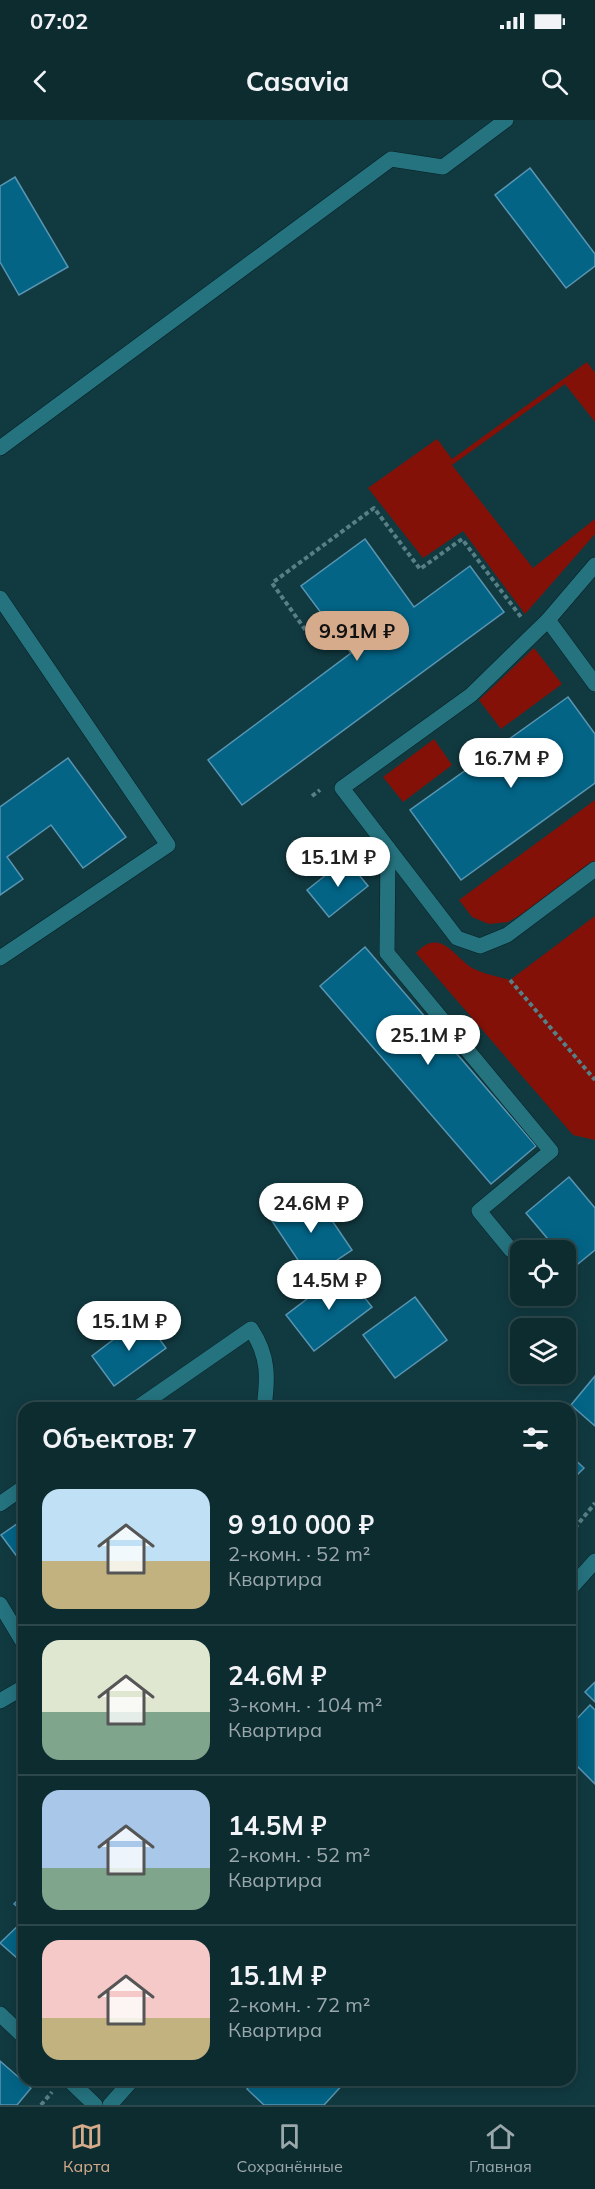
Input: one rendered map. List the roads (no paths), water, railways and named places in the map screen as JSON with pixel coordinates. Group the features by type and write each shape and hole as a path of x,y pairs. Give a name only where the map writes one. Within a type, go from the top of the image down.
{"street":[{"path":"0,448 391,159 443,167 506,120"},
{"path":"595,565 548,620 471,695 342,788 457,938 480,946 507,935 595,869"},
{"path":"0,598 168,845 0,958"},
{"path":"548,620 595,684"},
{"path":"388,848 387,953 551,1151 478,1211 510,1250"},
{"path":"146,1402 251,1329 260,1342 268,1378 265,1402"},
{"path":"0,1504 18,1491"},
{"path":"576,1582 595,1561"},
{"path":"0,1604 18,1634"},
{"path":"0,1701 18,1690"},
{"path":"0,2014 18,2031"},
{"path":"75,2086 95,2105"},
{"path":"110,2105 127,2086"}]}
